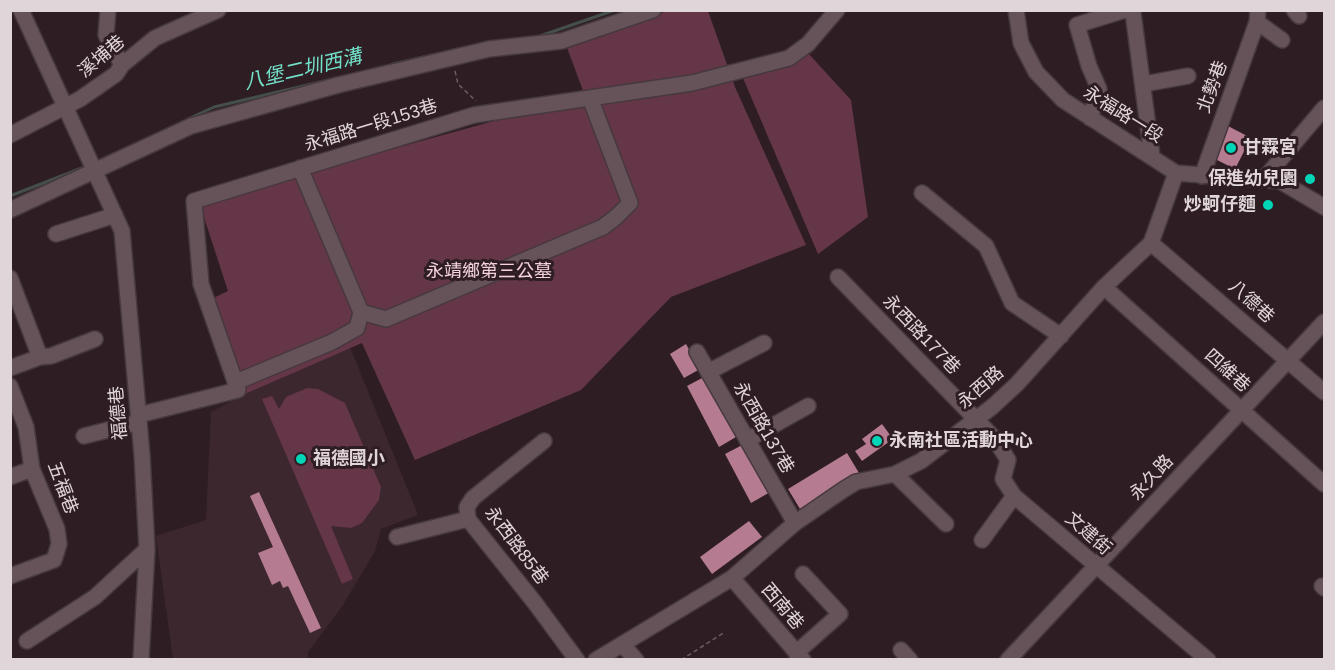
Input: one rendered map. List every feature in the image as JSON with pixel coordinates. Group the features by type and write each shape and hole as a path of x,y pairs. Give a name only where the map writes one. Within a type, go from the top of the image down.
{"street":[{"name":"福德巷","path":"21,10 64,109 122,231 139,419 147,549 141,660"},
{"path":"108,10 106,35 122,65"},
{"name":"溪埔巷","path":"10,135 64,109 116,74 122,65 161,34 218,10"},
{"path":"10,210 93,168 191,126 338,84 489,49 562,41 653,10"},
{"name":"永福路一段153巷","path":"236,382 201,284 194,201 488,113 692,83 789,58 808,44 837,10"},
{"name":"永福路一段","path":"1016,10 1021,43 1036,72 1064,100 1090,118 1176,173 1280,181 1324,207"},
{"path":"1090,118 1099,89 1089,66 1077,25 1129,12 1144,84 1152,156"},
{"path":"1258,16 1282,40"},
{"name":"北勢巷","path":"1202,176 1258,16"},
{"path":"1144,84 1188,76"},
{"path":"361,312 386,319 603,227 616,217 630,202 590,98"},
{"path":"1263,180 1324,108"},
{"path":"84,436 238,390 236,382 332,342 357,328 361,312 300,168"},
{"name":"永西路","path":"596,660 732,578 795,524 856,482 895,474 921,461 975,420 1017,384 1104,287 1151,243 1176,173"},
{"path":"922,193 986,246 1012,303 1061,336"},
{"path":"56,234 115,215"},
{"name":"八德巷","path":"1151,243 1205,287 1287,362 1324,392"},
{"name":"永西路177巷","path":"838,277 975,420"},
{"path":"10,278 40,357"},
{"name":"四維巷","path":"1104,287 1324,484"},
{"name":"永久路","path":"1008,660 1324,322"},
{"path":"10,368 40,357 51,356 95,339"},
{"path":"708,372 764,343"},
{"name":"永西路137巷","path":"697,352 795,524"},
{"name":"五福巷","path":"10,386 26,427 32,469 57,529 58,553 54,560 10,576"},
{"path":"747,440 808,406"},
{"path":"975,420 995,439 1008,460 1003,479 1014,496 982,540"},
{"name":"永西路85巷","path":"544,441 473,498 466,507 468,519 535,603 576,660"},
{"path":"10,477 32,469"},
{"path":"895,474 946,525"},
{"name":"文建街","path":"1014,496 1208,660"},
{"path":"397,537 468,519"},
{"path":"27,641 95,597 147,549"},
{"path":"799,656 840,614 803,574"},
{"name":"西南巷","path":"732,578 799,656"},
{"path":"622,644 636,660"}],"path":[{"path":"452,59 458,84 488,113"},
{"path":"681,660 725,632"}],"shaded area":[{"name":"福德國小","path":"350,347 418,515 381,529 375,551 343,605 308,652 308,659 173,659 156,536 206,520 211,412 245,394"}],"green space":[{"name":"永靖鄉第三公墓","path":"667,11 708,11 735,87 806,245 671,297 581,390 415,460 362,343 245,394 205,302 228,291 199,202 585,96 566,45"},
{"path":"808,53 851,100 868,217 818,254 743,78 793,64"},
{"path":"307,388 318,389 345,403 381,487 379,500 362,523 351,528 331,526 353,579 342,584 262,399 272,396 279,409 286,397"}],"building":[{"name":"甘霖宮","path":"1228,126 1251,138 1235,169 1211,157"},
{"path":"686,344 700,369 684,378 670,354"},
{"path":"704,377 736,437 719,447 687,386"},
{"name":"永南社區活動中心","path":"882,424 893,439 862,461 855,451 866,444 862,439"},
{"path":"746,443 772,491 751,503 725,454"},
{"path":"847,453 859,473 800,509 788,489"},
{"path":"259,492 321,628 310,633 288,586 283,588 280,581 272,585 258,553 273,547 250,496"},
{"path":"749,521 762,537 712,574 700,557"}],"waterway":[{"name":"八堡二圳西溝","path":"540,36 615,10"},
{"name":"八堡二圳西溝","path":"393,64 463,48"},
{"name":"八堡二圳西溝","path":"188,119 214,107 337,78"},
{"name":"八堡二圳西溝","path":"10,196 87,166"}],"place":[{"name":"甘霖宮","path":"1231,148"},
{"name":"保進幼兒園","path":"1310,179"},
{"name":"炒蚵仔麵","path":"1268,205"},
{"name":"永南社區活動中心","path":"877,441"},
{"name":"福德國小","path":"301,459"}]}
